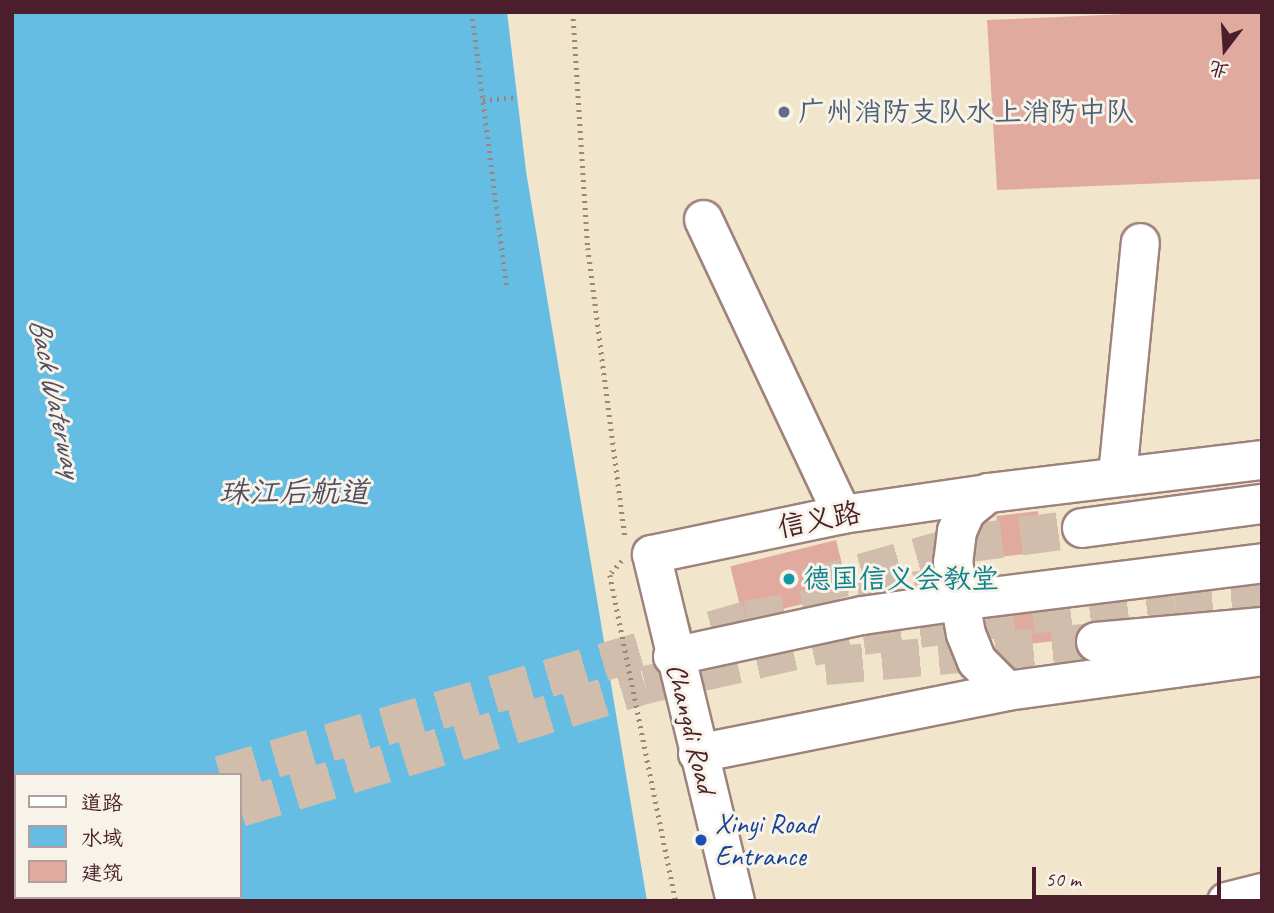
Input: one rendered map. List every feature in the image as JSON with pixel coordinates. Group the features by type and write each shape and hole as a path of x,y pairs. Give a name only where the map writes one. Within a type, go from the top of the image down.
{"main road":[{"path":"1262,460 1116,475 989,493 966,511 957,531 953,562 959,601 977,661 1007,691 1262,656"},
{"path":"1082,528 1262,504"},
{"path":"959,601 1262,563"},
{"path":"1096,642 1262,627"}],"street":[{"path":"703,219 842,514"},
{"path":"1116,475 1140,242"},
{"name":"信义路","path":"639,555 842,514 989,493"},
{"name":"Changdi Road","path":"639,555 672,656 735,901"},
{"path":"672,656 862,615 959,601"},
{"path":"697,753 851,726 1007,691"},
{"path":"1226,901 1262,892"}],"path":[{"path":"472,12 507,289"},
{"path":"573,12 588,248 639,555 610,575 676,901"},
{"path":"483,100 517,97"}],"water":[{"name":"珠江后航道","path":"12,12 507,12 526,171 647,901 12,901"}],"building":[{"path":"1175,12 1262,12 1262,179 997,190 987,20"},
{"path":"1038,511 1043,552 1001,557 996,516"},
{"name":"德国信义会教堂","path":"836,540 849,592 743,619 730,566"},
{"path":"1054,600 1058,641 1016,645 1011,604"}],"tunnel":[{"path":"807,588 964,544 1082,528"},
{"path":"227,773 747,620 960,583"},
{"path":"242,807 645,685 863,636 1174,597 1262,591"},
{"path":"825,666 1096,642"}],"place":[{"name":"广州消防支队水上消防中队","path":"784,112"},
{"name":"德国信义会教堂","path":"789,579"},
{"name":"Xinyi Road Entrance","path":"701,840"}],"water label":[{"name":"Back Waterway","path":"56,397"}]}
